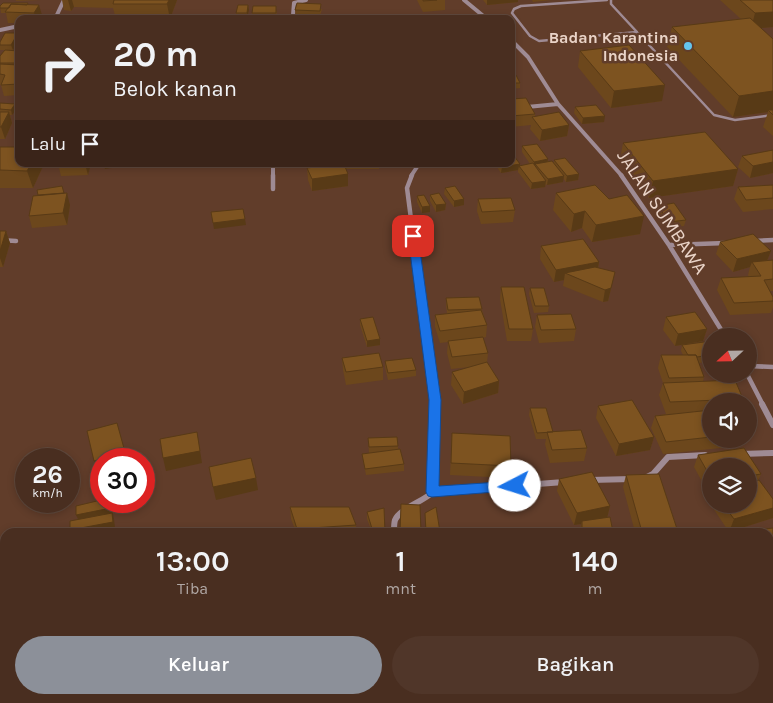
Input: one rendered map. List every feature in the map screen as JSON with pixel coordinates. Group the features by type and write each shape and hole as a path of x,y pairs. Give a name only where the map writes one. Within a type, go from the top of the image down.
{"street":[{"path":"56,15 64,0"},
{"path":"293,15 294,3 306,0"},
{"path":"464,0 482,15"},
{"path":"0,30 15,27"},
{"name":"JALAN SUMBAWA","path":"515,43 535,66 558,104 618,170 669,245 720,328"},
{"path":"521,108 558,104"},
{"path":"12,159 15,151"},
{"path":"273,167 273,189"},
{"path":"394,528 395,520 400,513 426,499 432,492 435,400 407,188 408,182 418,167"},
{"path":"0,240 16,241"},
{"path":"745,242 773,240"},
{"path":"669,245 735,242"},
{"path":"758,366 773,367"},
{"path":"752,383 773,425"},
{"path":"730,454 773,452"},
{"path":"583,481 612,478 643,479 653,474 668,457 713,455"},
{"path":"432,492 573,482"}],"lane":[{"path":"514,15 512,12 514,9 521,6 607,0"},
{"path":"611,0 611,4 719,118 733,120 773,116"},
{"path":"515,16 530,36 539,41 637,32"}],"building":[{"path":"114,0 169,0 167,4 113,4"},
{"path":"740,0 773,0 773,12 755,13"},
{"path":"3,3 28,3 27,5 11,4 9,8 0,8"},
{"path":"297,3 321,4 320,11 295,10"},
{"path":"11,4 39,5 34,13 5,12"},
{"path":"238,5 248,5 247,13 236,13"},
{"path":"253,6 276,6 276,13 252,13"},
{"path":"750,18 773,39 773,91 739,96 672,27"},
{"path":"5,33 15,33 15,38 11,45 0,45"},
{"path":"629,45 665,85 614,91 580,51"},
{"path":"5,50 15,51 15,63 0,63 0,56"},
{"path":"0,64 15,65 15,84 1,85 5,75 0,74"},
{"path":"515,75 516,75 520,83 515,83"},
{"path":"526,98 535,114 515,116 515,99"},
{"path":"0,103 15,104 11,110 0,109"},
{"path":"596,105 605,116 583,118 575,107"},
{"path":"0,112 9,112 1,127 0,127"},
{"path":"559,112 569,125 542,130 532,117"},
{"path":"705,132 738,169 653,181 623,143"},
{"path":"537,144 548,159 534,162 522,146"},
{"path":"0,147 15,147 15,167 29,167 27,171 0,170"},
{"path":"773,150 773,162 753,166 742,156"},
{"path":"515,157 520,164 515,165"},
{"path":"565,158 579,174 567,176 554,160"},
{"path":"552,161 564,176 548,179 535,164"},
{"path":"533,163 546,181 532,183 519,166"},
{"path":"345,167 348,174 312,179 307,168"},
{"path":"595,185 609,199 627,195 644,216 596,225 585,211 574,214 556,193"},
{"path":"773,185 773,198 746,200 738,187"},
{"path":"62,186 64,193 38,195 37,190"},
{"path":"455,186 464,199 454,201 445,188"},
{"path":"67,193 63,213 29,216 33,196"},
{"path":"439,193 446,204 436,205 430,195"},
{"path":"424,195 430,206 422,207 417,196"},
{"path":"511,198 515,210 482,212 478,199"},
{"path":"674,203 686,220 669,222 658,206"},
{"path":"243,209 245,219 213,223 211,212"},
{"path":"0,231 6,231 0,251"},
{"path":"753,234 771,251 737,259 720,242"},
{"path":"583,239 599,262 556,270 541,246"},
{"path":"773,260 773,279 764,280 773,297 773,301 734,303 721,278 761,276 752,262"},
{"path":"595,267 615,272 611,288 605,290 565,273"},
{"path":"501,287 524,287 533,329 509,329"},
{"path":"530,288 544,288 549,306 535,306"},
{"path":"479,297 482,309 448,310 446,298"},
{"path":"481,310 487,325 440,331 435,315"},
{"path":"695,312 706,328 678,334 666,317"},
{"path":"571,314 576,329 541,330 537,315"},
{"path":"373,317 380,339 367,341 360,319"},
{"path":"483,337 488,353 452,357 448,341"},
{"path":"702,342 702,356 688,355 682,345"},
{"path":"379,353 383,367 346,372 342,358"},
{"path":"661,355 696,355 702,377 669,378"},
{"path":"412,358 416,370 388,373 385,361"},
{"path":"487,362 499,381 464,392 452,372"},
{"path":"702,381 702,383 736,383 740,393 702,393 702,401 670,402 663,383"},
{"path":"632,400 654,437 619,444 598,406"},
{"path":"530,408 546,408 553,432 537,433"},
{"path":"702,411 702,438 666,442 655,416"},
{"path":"117,423 124,448 91,448 87,431"},
{"path":"581,430 587,448 552,450 547,432"},
{"path":"197,432 200,451 163,458 160,439"},
{"path":"452,433 510,436 511,466 451,463"},
{"path":"397,437 398,446 369,447 368,438"},
{"path":"744,448 751,458 702,458 702,462 698,455"},
{"path":"400,449 404,464 365,469 362,454"},
{"path":"251,458 256,478 213,487 209,467"},
{"path":"592,472 610,506 577,513 559,479"},
{"path":"659,474 677,528 641,528 626,475"},
{"path":"759,480 773,499 773,508 757,513 757,481"},
{"path":"90,503 90,512 76,515 76,513 80,513 80,505"},
{"path":"401,504 420,505 421,528 400,528"},
{"path":"290,507 349,507 356,525 312,528 297,528"},
{"path":"436,507 439,528 426,528 425,513"},
{"path":"384,508 385,528 372,528 367,512"},
{"path":"112,513 113,522 70,528 70,521"},
{"path":"730,513 755,513 734,519"},
{"path":"610,517 612,528 582,528 582,521"}],"place":[{"name":"Badan Karantina Indonesia","path":"688,46"}],"route":[{"path":"413,236 435,400 432,492 515,486"}]}
